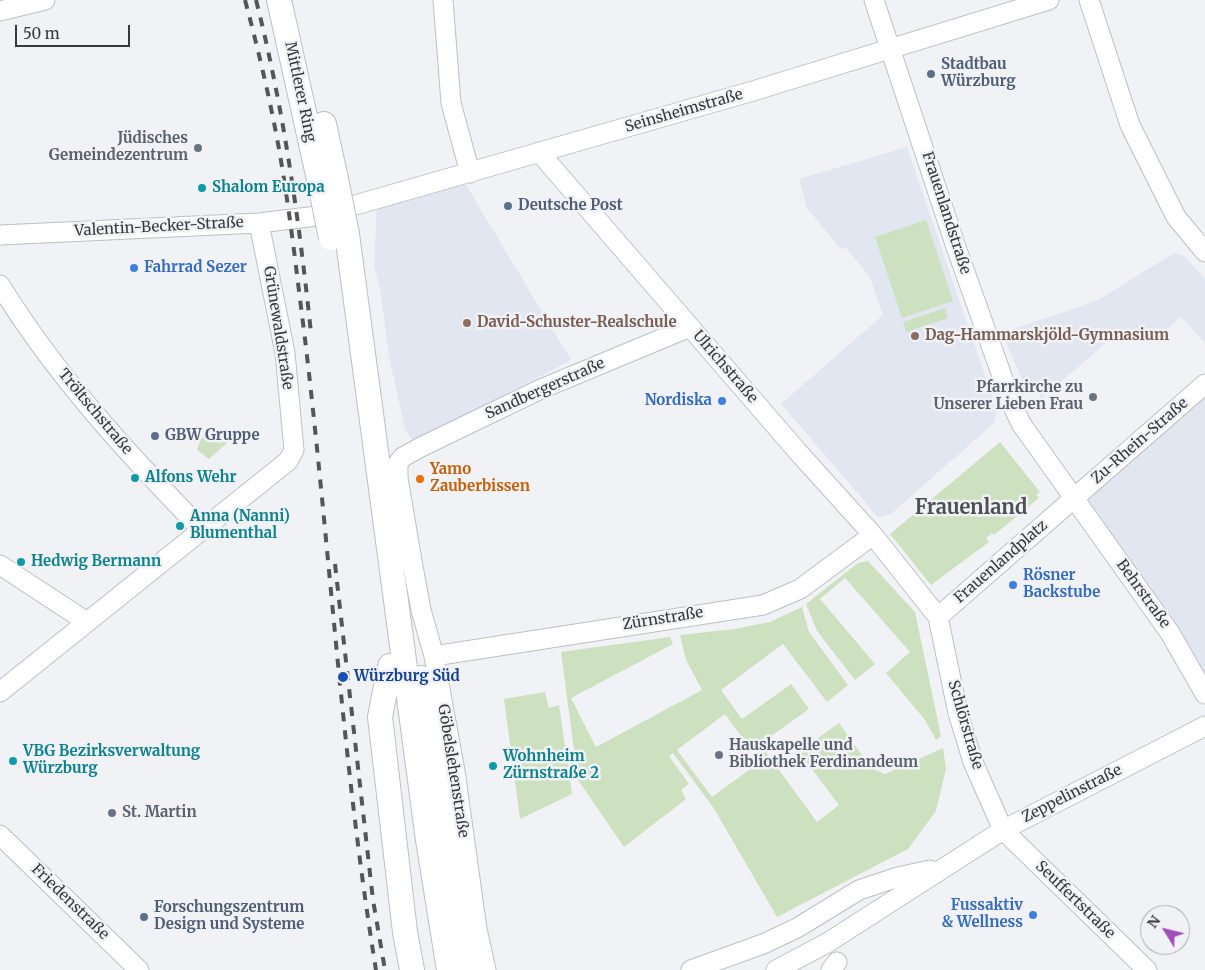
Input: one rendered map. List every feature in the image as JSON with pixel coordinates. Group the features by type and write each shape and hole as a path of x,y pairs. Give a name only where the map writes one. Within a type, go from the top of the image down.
{"main road":[{"name":"Mittlerer Ring","path":"279,0 328,181"},
{"name":"Mittlerer Ring","path":"296,0 328,181"},
{"path":"328,181 339,236 392,571 440,960"},
{"path":"339,236 390,666 420,894 440,960"},
{"path":"392,571 428,708 468,970"},
{"path":"390,666 380,717 404,923 412,970"}],"street":[{"path":"0,11 45,0"},
{"path":"443,0 451,103 470,173"},
{"name":"Frauenlandstraße","path":"874,0 1006,390 1022,425 1074,498"},
{"name":"Seinsheimstraße","path":"317,216 753,91 1049,0"},
{"path":"1089,0 1130,125 1176,217 1205,252"},
{"name":"Ulrichstraße","path":"539,152 873,535"},
{"name":"Valentin-Becker-Straße","path":"0,235 259,223 317,216"},
{"name":"Grünewaldstraße","path":"202,530 288,461 294,450 285,353 259,223"},
{"name":"Tröltschstraße","path":"0,285 22,321 68,383 150,476 202,530"},
{"name":"Sandbergerstraße","path":"403,457 540,389 690,327"},
{"name":"Zu-Rhein-Straße","path":"1074,498 1205,384"},
{"name":"Göbelslehenstraße","path":"403,457 398,463 398,478 421,610 434,656 455,771 477,929 486,970"},
{"name":"Frauenlandplatz","path":"938,617 1074,498"},
{"name":"Behrstraße","path":"1074,498 1170,633 1205,694"},
{"path":"0,692 202,530"},
{"path":"873,535 938,617"},
{"name":"Zürnstraße","path":"434,656 763,605 800,589 873,535"},
{"path":"0,565 87,622"},
{"name":"Schlörstraße","path":"938,617 961,722 973,762 1002,830"},
{"name":"Zeppelinstraße","path":"776,970 827,943 1002,830 1205,726"},
{"name":"Seuffertstraße","path":"1002,830 1147,970"},
{"name":"Friedenstraße","path":"0,835 139,970"},
{"name":"Zeppelinstraße","path":"691,970 763,944 797,928 859,890 898,877 941,868"}],"shaded area":[{"name":"Dag-Hammarskjöld-Gymnasium","path":"907,147 997,411 994,423 891,514 878,517 781,404 883,315 870,277 845,247 841,249 807,208 799,179"},
{"name":"David-Schuster-Realschule","path":"462,178 571,360 434,432 412,440 405,429 389,357 380,288 374,266 377,206"},
{"path":"1174,253 1184,256 1205,279 1205,343 1181,317 1156,339 1121,330 1041,399 1035,388 1027,391 1002,333 1098,300"},
{"path":"1205,385 1205,692 1076,498"}],"green space":[{"path":"926,220 953,301 902,318 875,237"},
{"path":"945,308 948,318 906,332 903,322"},
{"path":"226,428 228,442 209,459 197,450 204,436"},
{"path":"1000,442 1040,492 1036,495 1039,498 994,535 992,533 986,538 989,542 931,585 890,534"},
{"path":"868,561 915,612 941,736 936,740 925,720 886,673 910,652 845,578 820,599 875,664 855,680 817,631 806,604 858,563"},
{"path":"802,607 809,632 848,685 827,702 783,644 721,690 742,719 791,684 809,709 760,744 817,822 839,805 799,752 839,723 871,768 885,774 943,748 946,769 936,811 908,849 777,917 713,807 673,753 669,756 689,784 681,790 686,799 624,847 578,780 561,652 670,637 673,644 571,698 596,747 702,690 686,660 680,635 734,629 770,622","holes":["725,714 760,762 712,797 677,750"]},
{"path":"545,692 549,708 559,705 572,794 520,819 504,699"}],"railway":[{"path":"245,0 272,112 290,220 314,418 354,813 376,970"},
{"path":"256,0 283,124 311,333"},
{"path":"335,564 373,900 385,970"}],"place":[{"name":"Stadtbau Würzburg","path":"931,74"},
{"name":"Jüdisches Gemeindezentrum","path":"198,148"},
{"name":"Shalom Europa","path":"202,188"},
{"name":"Deutsche Post","path":"508,206"},
{"name":"Fahrrad Sezer","path":"134,268"},
{"name":"David-Schuster-Realschule","path":"467,323"},
{"name":"Dag-Hammarskjöld-Gymnasium","path":"915,336"},
{"name":"Pfarrkirche zu Unserer Lieben Frau","path":"1093,397"},
{"name":"Nordiska","path":"722,401"},
{"name":"GBW Gruppe","path":"155,436"},
{"name":"Alfons Wehr","path":"135,478"},
{"name":"Yamo Zauberbissen","path":"420,479"},
{"name":"Anna (Nanni) Blumenthal","path":"180,526"},
{"name":"Hedwig Bermann","path":"21,562"},
{"name":"Rösner Backstube","path":"1013,585"},
{"name":"Würzburg Süd","path":"343,677"},
{"name":"Hauskapelle und Bibliothek Ferdinandeum","path":"719,755"},
{"name":"VBG Bezirksverwaltung Würzburg","path":"13,761"},
{"name":"Wohnheim Zürnstraße 2","path":"493,766"},
{"name":"St. Martin","path":"112,813"},
{"name":"Fussaktiv & Wellness","path":"1033,915"},
{"name":"Forschungszentrum Design und Systeme","path":"144,917"}],"district":[{"name":"Frauenland","path":"971,508"}]}
